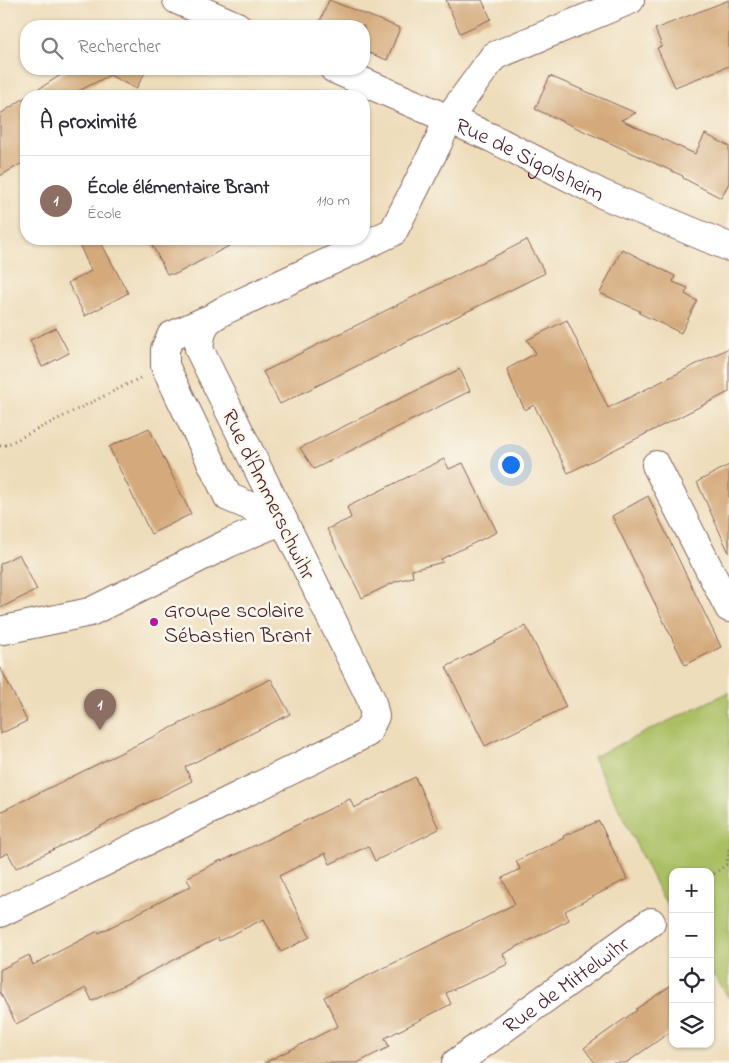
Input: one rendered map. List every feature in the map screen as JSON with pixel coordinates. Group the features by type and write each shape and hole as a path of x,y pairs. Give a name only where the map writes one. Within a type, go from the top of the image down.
{"street":[{"path":"176,0 222,20"},
{"path":"370,243 393,232 438,143 448,119 494,56 630,0"},
{"name":"Rue de Sigolsheim","path":"348,75 492,138 602,194 729,247"},
{"path":"283,520 228,497 166,366 165,349 170,336 365,245"},
{"name":"Rue d'Ammerschwihr","path":"0,913 366,733 375,716 371,699 199,349 201,336 207,320"},
{"path":"656,465 729,608"},
{"path":"4,630 90,612 229,543 283,520"},
{"name":"Rue de Mittelwihr","path":"471,1059 651,922"}],"path":[{"path":"0,446 6,445 166,366"},
{"path":"714,874 727,864 729,849"}],"green space":[{"path":"729,692 729,998 714,976 714,868 669,868 669,907 661,895 593,757"}],"building":[{"path":"329,0 400,28 387,60 370,53 370,20 321,20"},
{"path":"446,0 482,0 491,19 460,33"},
{"path":"729,0 729,66 675,87 657,48 662,46 655,29"},
{"path":"61,75 110,75 81,90 37,90"},
{"path":"110,75 144,75 136,89"},
{"path":"550,76 636,113 621,120 695,154 705,134 729,146 729,183 721,198 683,178 683,176 535,109"},
{"path":"20,101 20,164 0,176 0,114"},
{"path":"527,240 545,273 280,404 263,372"},
{"path":"80,245 102,245 128,293 85,316 68,283 91,271"},
{"path":"152,245 231,245 176,274 167,274"},
{"path":"622,249 675,276 673,282 688,288 685,294 697,301 681,333 639,313 640,311 600,293"},
{"path":"567,320 608,408 729,348 729,392 568,473 534,405 525,410 507,369 536,353 527,340"},
{"path":"56,328 69,353 42,367 30,340"},
{"path":"460,369 470,391 314,469 300,448"},
{"path":"149,428 191,514 151,534 109,447"},
{"path":"444,459 449,469 463,463 497,532 441,559 443,562 412,570 413,577 397,581 362,598 327,529 351,518 347,507"},
{"path":"729,465 729,553 697,482"},
{"path":"648,496 721,647 685,665 612,516"},
{"path":"19,554 37,590 0,608 0,564"},
{"path":"526,626 566,707 485,746 446,667"},
{"path":"0,667 27,721 0,734"},
{"path":"271,679 290,714 185,767 192,781 16,868 8,853 0,857 0,812"},
{"path":"415,777 439,829 375,861 368,846 330,864 325,853 279,876 310,937 281,952 264,919 219,941 218,938 92,1001 86,988 16,1024 0,992 0,970 29,955 33,965 191,886 186,878 221,860 350,799 354,808"},
{"path":"599,821 627,879 565,911 569,920 503,954 508,964 446,993 451,1004 385,1038 389,1047 357,1063 264,1063 338,1026 324,997 515,904 502,878 520,869 516,861 564,838 563,836"},
{"path":"669,987 669,1033 626,1063 595,1063 584,1048"}],"place":[{"name":"Groupe scolaire Sébastien Brant","path":"154,622"},
{"name":"École élémentaire Brant","path":"100,730"}]}
